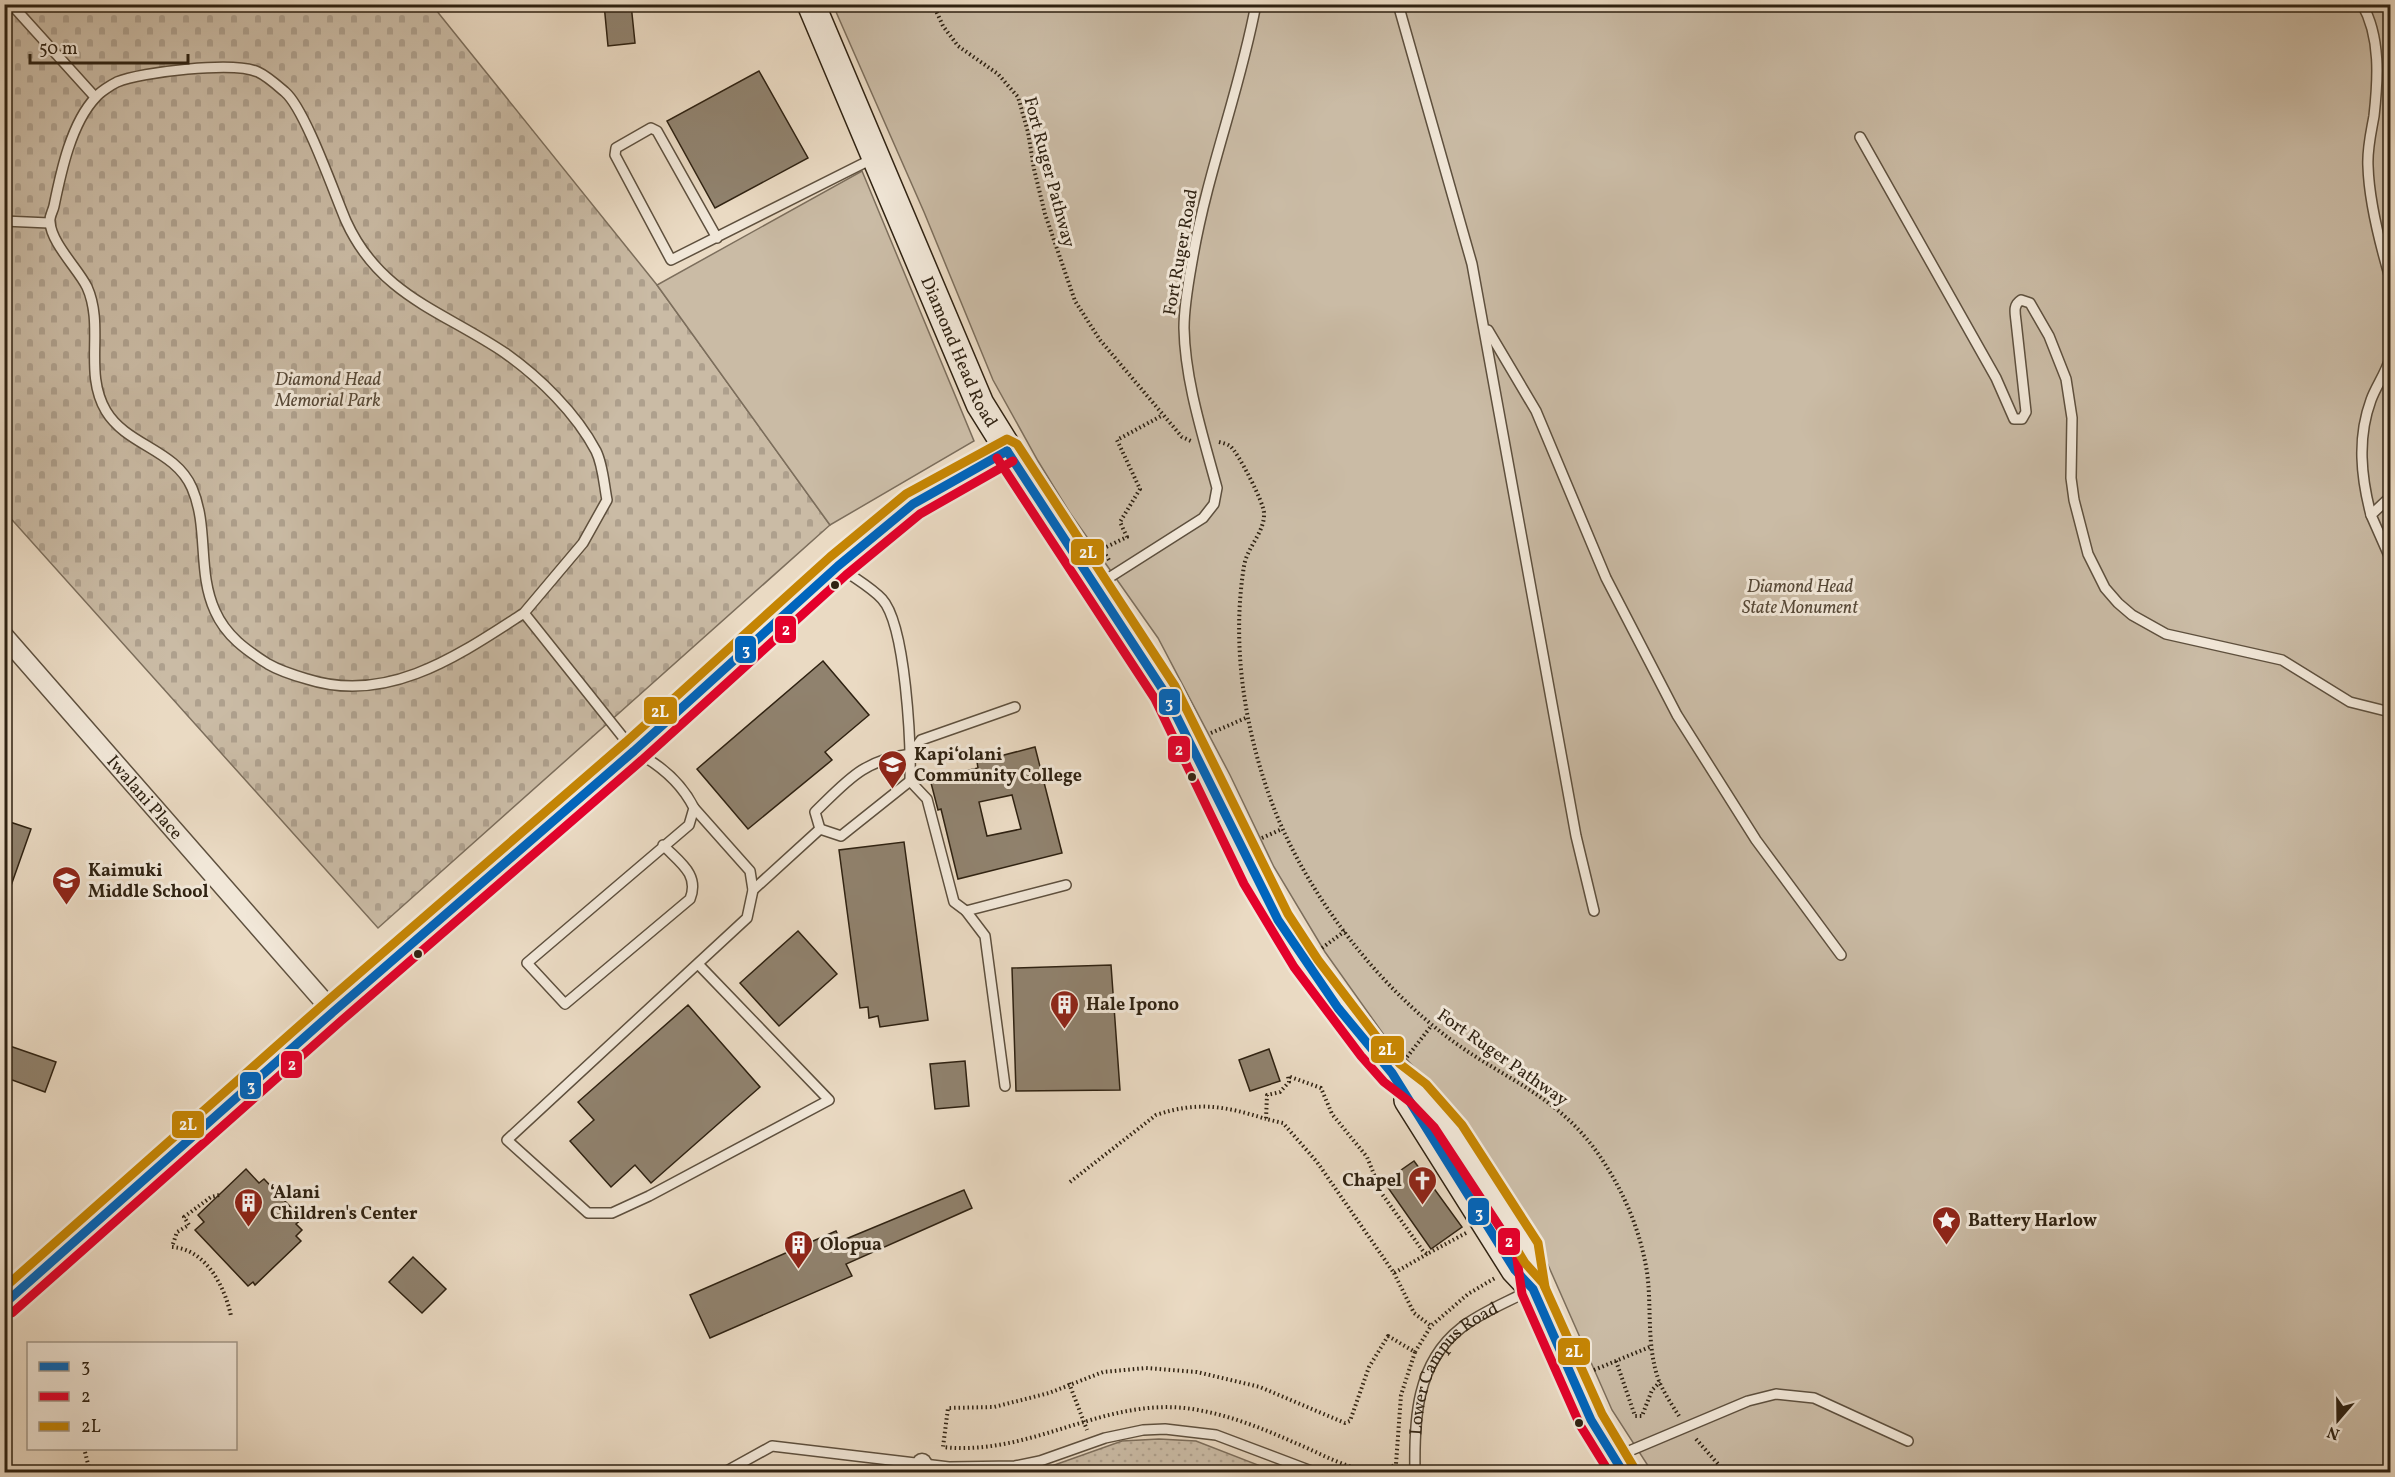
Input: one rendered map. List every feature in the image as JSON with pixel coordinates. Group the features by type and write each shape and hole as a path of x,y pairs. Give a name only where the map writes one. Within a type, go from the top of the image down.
{"street":[{"name":"Diamond Head Road","path":"811,4 972,390 1007,451 1165,693 1278,920 1338,1008 1401,1064 1418,1093 1452,1132 1527,1248 1533,1289 1591,1420 1618,1465"},
{"path":"4,1304 333,1012 634,751 838,566 913,504 1007,451"},
{"name":"Iwalani Place","path":"4,636 333,1012"}],"lane":[{"path":"11,4 95,97"},
{"name":"Fort Ruger Road","path":"1094,587 1203,518 1216,496 1217,488 1187,366 1184,325 1191,268 1204,200 1240,73 1256,4"},
{"path":"1398,4 1472,264 1576,836 1594,911"},
{"path":"2362,4 2369,16 2376,44 2374,116 2368,148 2369,183 2391,278"},
{"path":"204,67 257,71 290,96 349,226 378,271 406,294 504,353 541,382 573,418 598,454 607,500 583,543 524,613 459,655 416,676 372,686 325,685 278,670 239,645 215,613 205,579 202,514 190,483 171,459 122,430 105,409 93,375 94,316 87,287 66,258 49,223 57,182 75,132 95,97 116,82 150,75 204,67"},
{"path":"717,238 657,131 651,128 616,148 615,155 671,260 717,238 876,157"},
{"path":"1860,137 1996,378 2014,419 2022,419 2026,412 2016,321 2017,302 2021,300 2030,303 2049,336 2070,398 2074,500 2092,563 2105,588 2118,603 2140,621 2166,634 2282,660 2350,702 2391,712"},
{"path":"4,221 49,223"},
{"path":"1485,326 1536,411 1606,578 1677,715 1756,840 1841,955"},
{"path":"2391,358 2372,397 2363,430 2362,469 2371,515 2391,558"},
{"path":"2371,515 2391,497"},
{"path":"838,566 882,600 892,616 899,640 911,754 910,781 927,799 954,902 966,911 986,936 1005,1086"},
{"path":"524,613 634,751 658,764 750,871 753,890 747,918 699,965 507,1140 588,1213 612,1213 649,1196 829,1100 699,965"},
{"path":"820,829 815,812 859,770 889,757 911,754 921,741 1015,707"},
{"path":"820,829 841,836 910,781"},
{"path":"663,845 692,876 695,887 690,899 565,1004 527,963 663,845 689,825 694,808"},
{"path":"753,890 820,829"},
{"path":"966,911 1066,885"},
{"name":"Lower Campus Road","path":"1414,1473 1414,1425 1421,1386 1434,1357 1460,1328 1533,1289"},
{"path":"1618,1465 1687,1428 1762,1396 1791,1393 1814,1398 1908,1441"},
{"path":"725,1473 772,1446 922,1468 974,1468 1015,1466 1040,1461 1105,1438 1143,1430 1165,1429 1216,1435 1314,1473"}],"path":[{"name":"Fort Ruger Pathway","path":"933,4 943,26 958,46 998,74 1018,97 1028,132 1038,189 1062,270 1075,301 1100,340 1182,437 1192,441"},
{"path":"1118,573 1102,549 1127,537 1120,522 1140,489 1117,440 1163,415"},
{"name":"Fort Ruger Pathway","path":"1219,442 1233,448 1264,511 1262,523 1245,563 1240,608 1242,681 1256,755 1282,829 1312,882 1345,931 1380,973 1432,1025 1470,1053 1539,1094 1567,1118 1597,1152 1625,1200 1642,1249 1648,1281 1652,1346 1660,1382 1687,1428 1725,1473"},
{"path":"1218,730 1248,717"},
{"path":"1267,836 1282,829"},
{"path":"1331,941 1345,931"},
{"path":"1401,1064 1432,1025"},
{"path":"1266,1119 1267,1095 1280,1092 1289,1082 1288,1076 1321,1088 1332,1114 1367,1157 1382,1194 1410,1237 1427,1254"},
{"path":"1070,1182 1099,1156 1156,1115 1164,1112 1198,1106 1222,1106 1283,1123 1317,1162 1394,1273 1414,1313 1431,1326"},
{"path":"219,1195 211,1197 184,1217 189,1225 177,1232 172,1247 193,1255 206,1264 227,1297 231,1316"},
{"path":"1394,1273 1471,1230"},
{"path":"1415,1352 1388,1336 1369,1367 1350,1421 1344,1423 1260,1387 1197,1372 1136,1369 1103,1372 1069,1383 1049,1393 994,1407 948,1408 943,1447 964,1449 999,1447 1084,1421 1133,1410 1196,1409 1250,1424 1347,1464 1367,1470 1388,1469 1396,1464 1401,1395 1415,1352 1431,1326 1468,1294 1497,1277 1492,1268"},
{"path":"1652,1346 1616,1361 1635,1416 1642,1416 1652,1390 1660,1382"},
{"path":"1069,1383 1087,1432"},
{"path":"85,1452 90,1473"}],"green space":[{"name":"Diamond Head Memorial Park","path":"4,5 432,5 657,285 830,525 378,928 5,512"},
{"name":"Diamond Head State Monument","path":"833,5 2390,5 2390,1472 1652,1472 1612,1410 1537,1240 1509,1191 1449,1105 1384,1035 1325,952 1274,867 1230,775 1158,638 1070,513 1038,461 993,380 924,212"},
{"path":"862,171 974,441 830,525 657,285"},
{"path":"1159,1439 1196,1441 1276,1472 1019,1472 1046,1468 1122,1441"}],"building":[{"path":"604,4 631,4 635,43 608,46"},
{"path":"759,71 808,158 715,208 667,121"},
{"path":"823,661 869,715 825,752 832,760 748,829 697,769"},
{"path":"1035,747 1062,853 958,879 941,809 938,810 930,779 978,768 977,762","holes":["1012,795 1021,829 987,836 979,802"]},
{"path":"4,820 31,829 7,897 4,897"},
{"path":"904,842 928,1020 880,1027 878,1016 869,1018 868,1007 860,1008 839,850"},
{"path":"798,931 837,974 779,1026 740,983"},
{"name":"Hale Ipono","path":"1111,965 1120,1090 1016,1091 1012,968"},
{"path":"688,1005 760,1087 651,1183 635,1165 611,1187 570,1141 594,1120 578,1102"},
{"path":"4,1044 56,1062 45,1092 4,1077"},
{"path":"1269,1049 1280,1081 1250,1091 1239,1060"},
{"path":"965,1061 969,1106 935,1109 930,1064"},
{"name":"Chapel","path":"1414,1161 1462,1227 1431,1249 1384,1182"},
{"name":"‘Alani Children's Center","path":"246,1169 259,1183 264,1179 302,1219 296,1224 302,1230 296,1236 301,1241 255,1285 253,1282 248,1286 195,1230 204,1222 198,1215"},
{"name":"Olopua","path":"964,1190 972,1208 846,1264 852,1276 710,1338 690,1295 836,1231 841,1241"},
{"path":"413,1257 446,1289 422,1313 389,1282"}],"transit line":[{"name":"2L","path":"4,1288 325,1003 626,742 830,557 906,494 1007,439 1017,444 1175,686 1288,914 1318,960 1379,1040 1400,1064 1426,1084 1462,1125 1538,1243 1545,1287"},
{"name":"3","path":"1007,451 1165,693 1278,920 1338,1008 1392,1073 1515,1270 1533,1289 1591,1420 1623,1472"},
{"name":"3","path":"4,1304 333,1012 634,751 838,566 913,504 1007,451"},
{"name":"2","path":"997,458 1155,699 1244,884 1294,967 1361,1056 1384,1082 1410,1102 1434,1127 1516,1252 1522,1294 1580,1425 1609,1472"},
{"name":"2","path":"12,1313 341,1021 642,760 846,575 920,514 1013,461"},
{"name":"2L","path":"1511,1240 1525,1263 1543,1283 1602,1414 1633,1466"}],"place":[{"name":"Kapi‘olani Community College","path":"893,790"},
{"name":"Kaimuki Middle School","path":"67,906"},
{"name":"Hale Ipono","path":"1065,1030"},
{"name":"Chapel","path":"1423,1206"},
{"name":"‘Alani Children's Center","path":"249,1228"},
{"name":"Battery Harlow","path":"1947,1246"},
{"name":"Olopua","path":"799,1270"}]}
